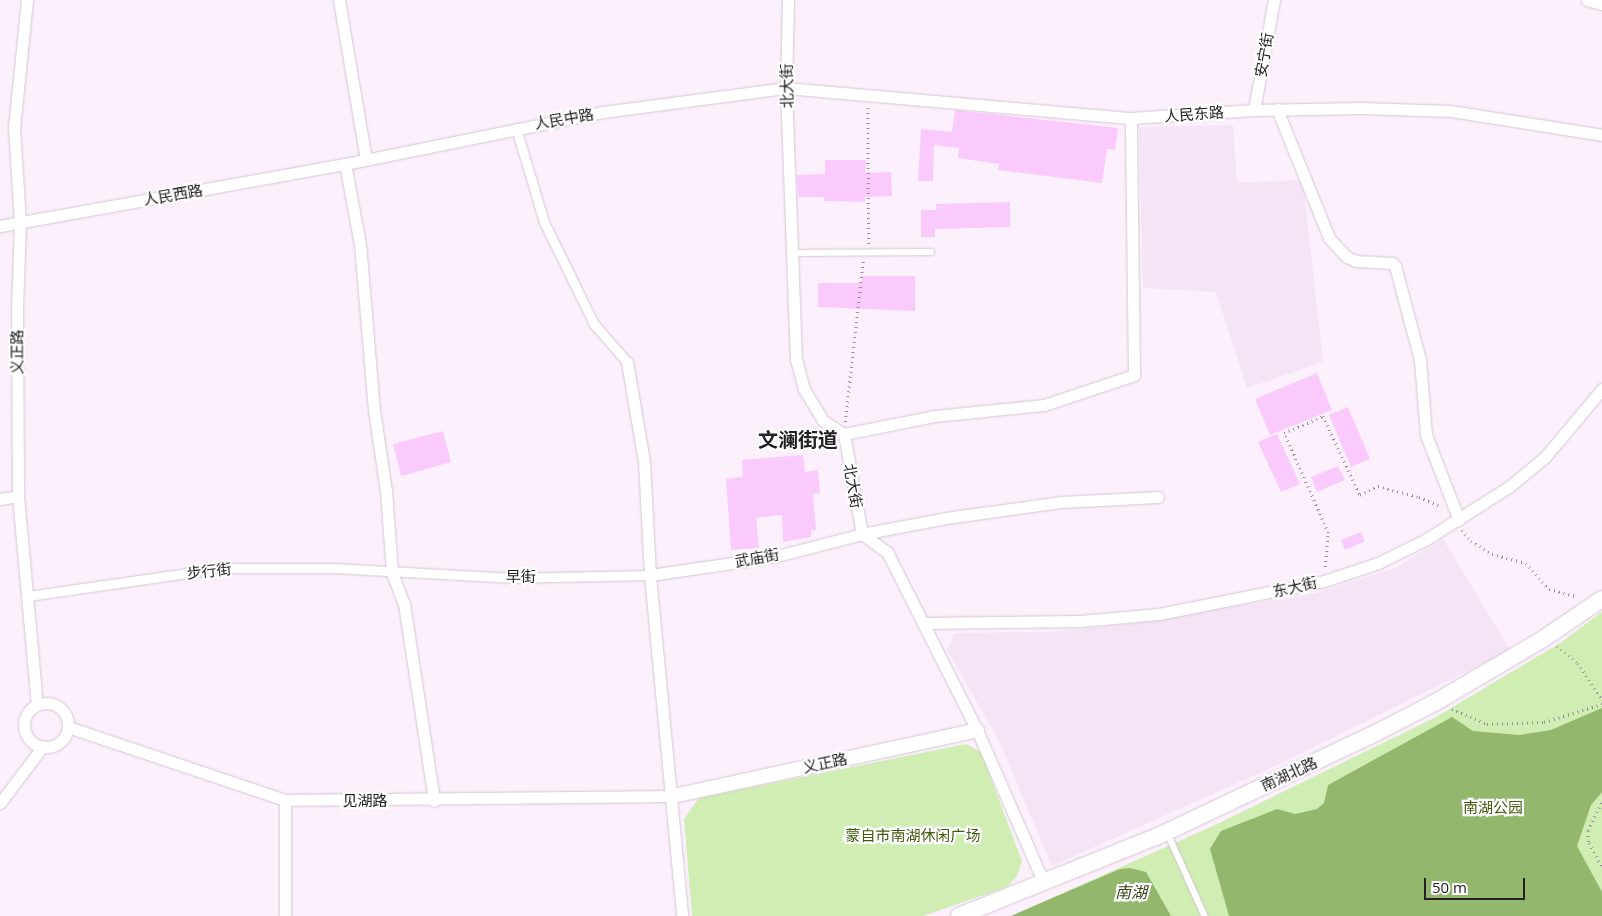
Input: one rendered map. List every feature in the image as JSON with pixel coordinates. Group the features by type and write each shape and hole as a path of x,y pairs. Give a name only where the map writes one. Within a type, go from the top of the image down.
{"main road":[{"name":"南湖北路","path":"959,916 1167,832 1436,702 1546,637 1601,600"}],"street":[{"name":"义正路","path":"27,0 14,126 20,222 17,308 18,496 37,705"},
{"path":"339,0 366,159"},
{"name":"北大街","path":"788,0 786,88 794,252 796,359 804,389 823,421 844,434 862,534"},
{"name":"安宁街","path":"1254,110 1274,0"},
{"path":"1587,0 1602,4"},
{"name":"人民中路","path":"345,164 516,128 603,112 786,88"},
{"name":"人民东路","path":"786,88 1131,118 1278,109 1362,108 1451,111 1602,135"},
{"path":"1278,109 1330,238 1347,257 1356,261 1392,263 1395,266 1420,360 1428,443 1457,521"},
{"path":"844,434 935,416 1044,405 1134,375 1131,118"},
{"path":"516,128 544,222 594,324 627,362 644,461 650,575 674,796 682,916"},
{"name":"人民西路","path":"0,226 345,164"},
{"path":"345,164 360,244 374,410 386,491 392,573 404,604 434,801"},
{"name":"东大街","path":"923,623 1080,621 1159,614 1318,582 1378,563 1457,521 1510,486 1545,457 1602,389"},
{"path":"0,499 18,496"},
{"name":"武庙街","path":"650,575 773,557 862,534 946,518 1062,502 1158,497"},
{"path":"862,534 887,552 977,730 1044,882"},
{"name":"步行街","path":"28,596 222,568 334,568 392,573"},
{"name":"早街","path":"392,573 514,578 650,575"},
{"path":"50,703 62,709 68,726 58,744 43,746 33,742 25,730 26,717 37,705 50,703"},
{"name":"见湖路","path":"68,726 285,800 434,801 674,796"},
{"name":"义正路","path":"674,796 977,730"},
{"path":"0,803 43,746"},
{"path":"285,800 285,916"}],"lane":[{"path":"794,252 931,252"},
{"path":"1167,832 1205,916"}],"path":[{"path":"844,434 860,271 870,237 868,95"},
{"path":"1318,582 1326,566 1328,533 1284,433 1322,416 1360,495 1378,486 1419,497 1442,507 1457,521 1471,541 1492,554 1526,563 1549,589 1601,600"},
{"path":"1436,702 1487,724 1544,722 1602,702 1578,663 1546,637"},
{"path":"1602,804 1588,831 1589,843 1602,866"}],"shaded area":[{"path":"1233,125 1237,183 1300,180 1304,191 1323,362 1247,388 1216,292 1143,288 1139,127"},
{"path":"1443,539 1510,650 1282,763 1052,866 998,739 947,650 955,633 1050,632 1137,623 1316,593 1395,568"}],"green space":[{"name":"南湖公园","path":"1602,612 1602,916 1011,916 1215,825 1436,717 1560,643"},
{"name":"蒙自市南湖休闲广场","path":"966,744 981,752 1022,861 1017,876 1007,887 923,916 692,916 684,819 699,798"}],"water":[{"name":"南湖公园","path":"1602,708 1602,792 1591,805 1577,846 1602,892 1602,916 1229,916 1210,849 1221,831 1277,809 1295,814 1317,809 1324,803 1328,785 1452,717 1473,731 1519,735 1551,730"},
{"name":"南湖","path":"1130,868 1146,872 1171,916 1011,916 1120,869"}],"building":[{"path":"955,110 1118,128 1115,150 1107,149 1102,183 998,170 999,164 958,158 959,148 934,145 933,181 918,181 921,129 952,132"},
{"path":"825,160 866,160 865,173 891,172 892,196 865,197 865,202 824,201 824,197 798,197 797,175 825,174"},
{"path":"1010,202 1010,227 935,229 935,237 921,237 921,210 936,210 936,204"},
{"path":"862,276 915,276 915,311 818,307 818,283 862,283"},
{"path":"1317,373 1332,410 1270,435 1255,399"},
{"path":"1348,407 1370,459 1351,467 1329,415"},
{"path":"443,431 451,462 401,476 393,444"},
{"path":"1277,434 1300,484 1281,492 1258,442"},
{"path":"803,455 805,472 818,470 820,493 813,494 816,530 811,530 811,537 783,542 782,515 756,518 759,548 731,550 726,479 743,477 742,460"},
{"path":"1338,466 1345,480 1317,492 1311,477"},
{"path":"1361,532 1365,541 1345,550 1341,540"}],"district":[{"name":"文澜街道","path":"798,439"}]}
